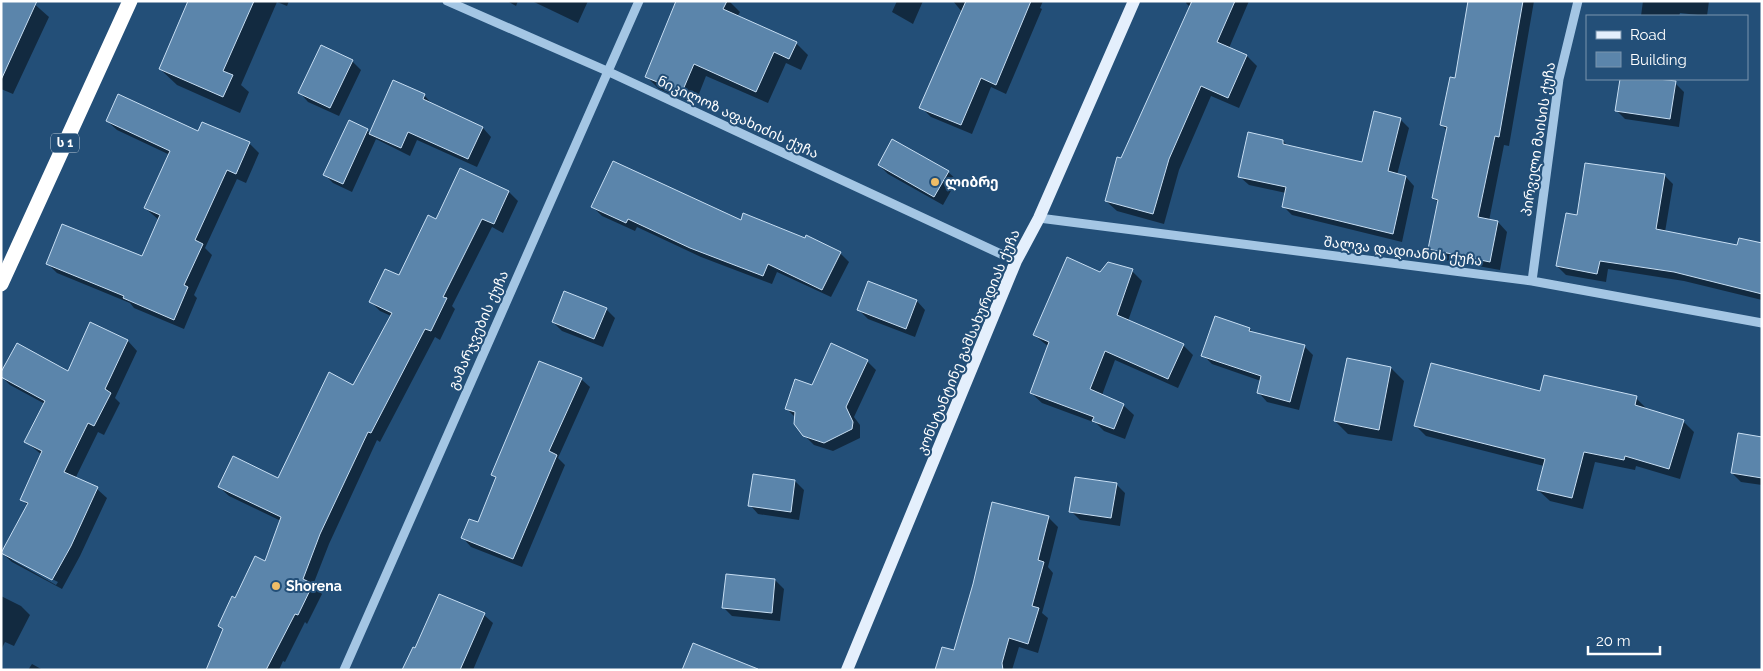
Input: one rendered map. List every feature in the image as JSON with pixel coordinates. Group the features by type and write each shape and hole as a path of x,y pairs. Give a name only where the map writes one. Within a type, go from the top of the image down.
{"highway":[{"name":"ს 1","path":"1,284 130,1"}],"main road":[{"name":"კონსტანტინე გამსახურდიას ქუჩა","path":"846,670 1016,261 1039,218 1134,1"}],"street":[{"name":"ნიკილოზ აფახიძის ქუჩა","path":"447,1 607,71 1016,261"},
{"name":"გამარჯვების ქუჩა","path":"344,670 639,1"},
{"name":"პირველი მაისის ქუჩა","path":"1532,281 1559,79 1578,1"},
{"name":"შალვა დადიანის ქუჩა","path":"1039,218 1532,281 1762,323"}],"building":[{"path":"1,1 37,1 1,80"},
{"path":"188,1 254,1 223,71 233,75 223,97 159,69"},
{"path":"676,1 727,1 723,9 797,42 789,59 774,52 756,92 694,64 682,92 645,77"},
{"path":"966,1 1031,1 996,85 981,78 961,125 919,108"},
{"path":"1192,1 1235,1 1217,42 1247,55 1228,98 1201,86 1169,159 1153,214 1105,201 1117,157 1121,158"},
{"path":"1468,1 1523,1 1499,137 1495,136 1478,217 1498,221 1490,262 1428,249 1438,200 1432,198 1447,127 1440,125 1450,77 1455,78"},
{"path":"321,45 353,60 330,108 298,93"},
{"path":"393,80 425,94 423,99 483,127 468,159 408,132 401,148 369,134"},
{"path":"1620,80 1676,81 1670,119 1615,111"},
{"path":"118,94 198,131 202,122 250,142 236,174 227,170 195,240 203,244 184,285 188,287 174,320 123,298 124,296 46,264 62,224 142,256 160,215 144,208 170,151 106,121"},
{"path":"1374,111 1401,118 1388,171 1406,176 1393,234 1282,207 1286,187 1238,177 1248,132 1283,140 1283,144 1362,162"},
{"path":"349,120 368,129 343,184 323,175"},
{"path":"892,139 949,171 934,197 878,165"},
{"path":"613,161 741,220 743,213 805,238 806,235 841,252 822,290 768,264 763,276 690,248 628,219 626,223 591,207"},
{"path":"1585,163 1665,174 1656,229 1737,245 1739,238 1762,243 1762,294 1674,272 1600,261 1597,274 1556,266 1566,213 1577,215"},
{"path":"460,168 509,191 494,224 482,219 443,297 447,298 431,331 425,329 371,433 368,432 320,534 303,579 313,584 298,615 295,614 266,670 206,670 223,629 218,626 232,596 235,598 255,556 265,561 281,517 218,487 233,456 278,478 329,372 353,385 392,313 369,302 385,269 399,275 428,215 436,219"},
{"path":"1067,257 1100,272 1108,262 1133,269 1117,315 1184,344 1168,379 1105,351 1090,389 1124,404 1114,429 1092,421 1094,417 1030,393 1049,342 1033,335"},
{"path":"868,281 917,300 906,329 857,310"},
{"path":"564,291 607,308 594,339 552,322"},
{"path":"1215,316 1250,328 1249,331 1305,345 1290,402 1257,393 1261,376 1201,356"},
{"path":"90,322 128,340 105,389 111,393 94,426 88,423 64,472 98,487 71,546 52,580 1,553 28,503 20,500 42,451 24,442 45,401 1,377 1,372 17,343 68,371"},
{"path":"831,343 868,360 846,407 853,422 852,429 824,443 803,436 794,424 795,412 785,409 795,379 812,385"},
{"path":"1347,358 1391,367 1379,430 1334,421"},
{"path":"539,361 582,378 549,451 557,455 513,559 461,538 469,519 478,522 496,477 491,475"},
{"path":"1431,363 1540,391 1544,375 1637,396 1635,405 1684,420 1669,469 1625,456 1624,460 1584,452 1572,498 1537,490 1545,459 1414,426"},
{"path":"1738,433 1762,437 1762,478 1731,473"},
{"path":"753,474 795,480 791,512 748,506"},
{"path":"1075,477 1117,483 1111,518 1069,512"},
{"path":"992,502 1049,516 1038,560 1044,562 1032,606 1039,608 1028,644 1009,638 1002,663 1003,670 935,670 942,647 954,650 973,584"},
{"path":"726,574 775,579 772,613 722,608"},
{"path":"439,594 485,613 460,670 402,670 413,647 415,648"},
{"path":"693,643 758,669 758,670 682,670"}],"place":[{"name":"ლიბრე","path":"935,182"},
{"name":"Shorena","path":"276,586"}]}
